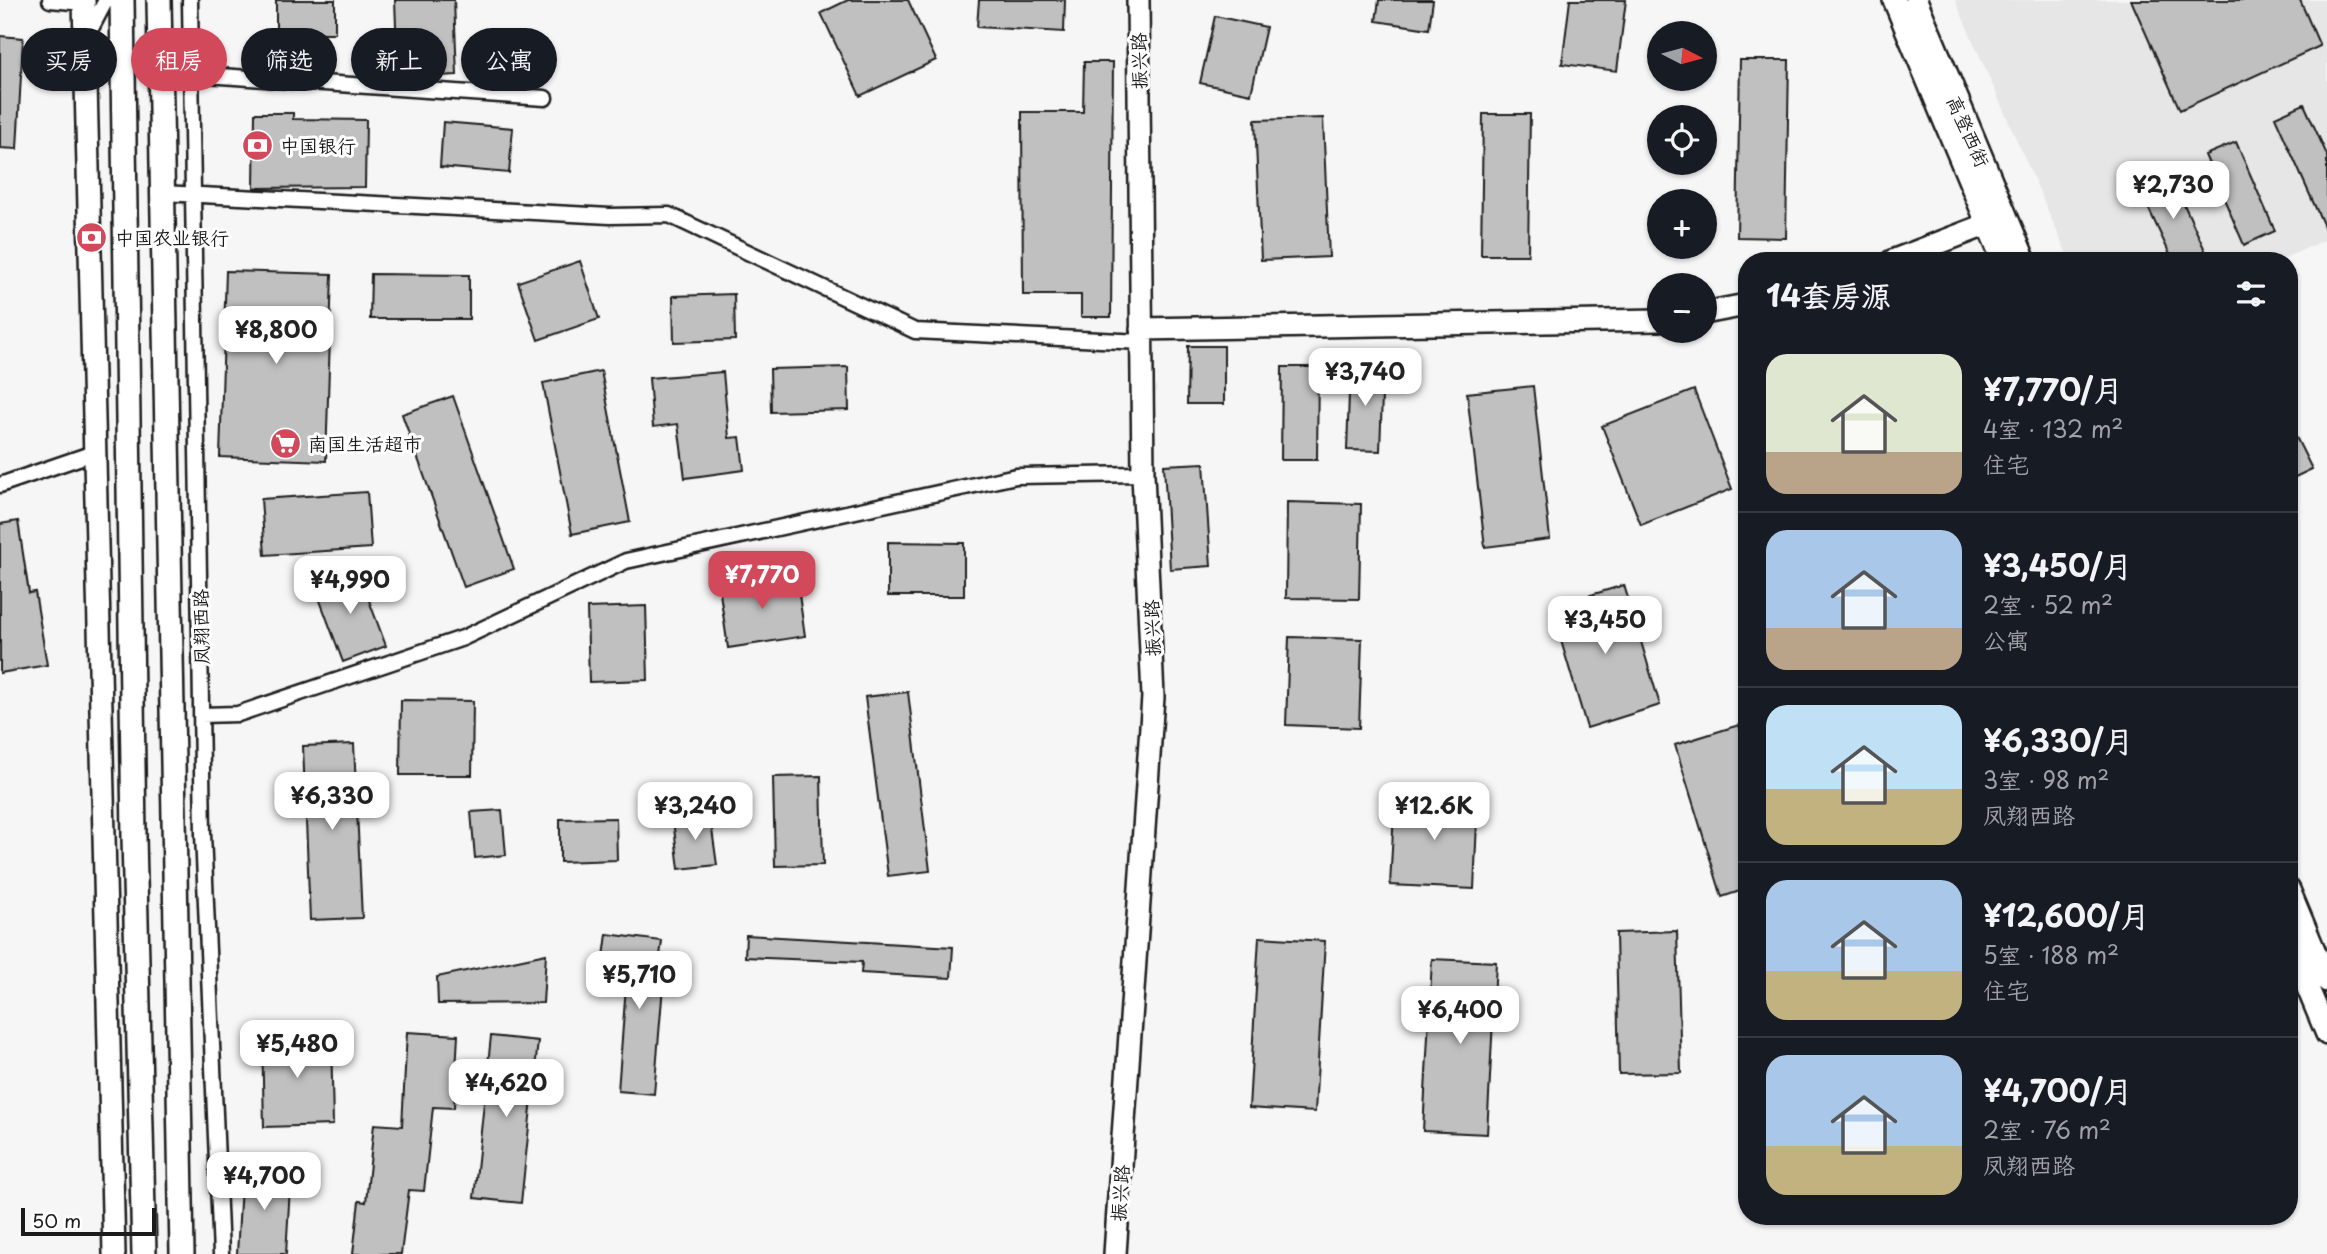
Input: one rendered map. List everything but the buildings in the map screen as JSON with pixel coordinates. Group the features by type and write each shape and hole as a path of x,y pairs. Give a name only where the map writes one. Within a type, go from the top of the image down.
{"main road":[{"path":"122,0 133,809 144,1254"},
{"name":"凤翔西路","path":"159,0 159,28"},
{"name":"凤翔西路","path":"160,91 182,1254"}],"street":[{"path":"50,0 84,1 86,28"},
{"path":"91,28 106,0"},
{"name":"凤翔西路","path":"190,0 190,28"},
{"name":"振兴路","path":"1115,1254 1153,697 1143,474 1138,0"},
{"name":"高登西街","path":"1894,0 1999,252"},
{"name":"高登西街","path":"1916,0 2021,252"},
{"path":"227,76 545,98"},
{"path":"88,91 114,1254"},
{"name":"凤翔西路","path":"191,91 203,834 221,1254"},
{"path":"162,193 610,216 669,215 915,331 1142,335 1647,320"},
{"path":"1915,252 1988,224"},
{"path":"1717,311 1738,307"},
{"path":"0,485 96,452"},
{"path":"201,715 238,714 463,638 626,561 1016,475 1143,474"},
{"path":"2298,912 2327,981"},
{"path":"2298,965 2327,1034"}],"shaded area":[{"path":"1955,0 2327,0 2327,239 2298,252 2066,252"}],"place":[{"name":"中国银行","path":"257,145"},
{"name":"中国农业银行","path":"92,237"},
{"name":"南国生活超市","path":"285,443"}]}
